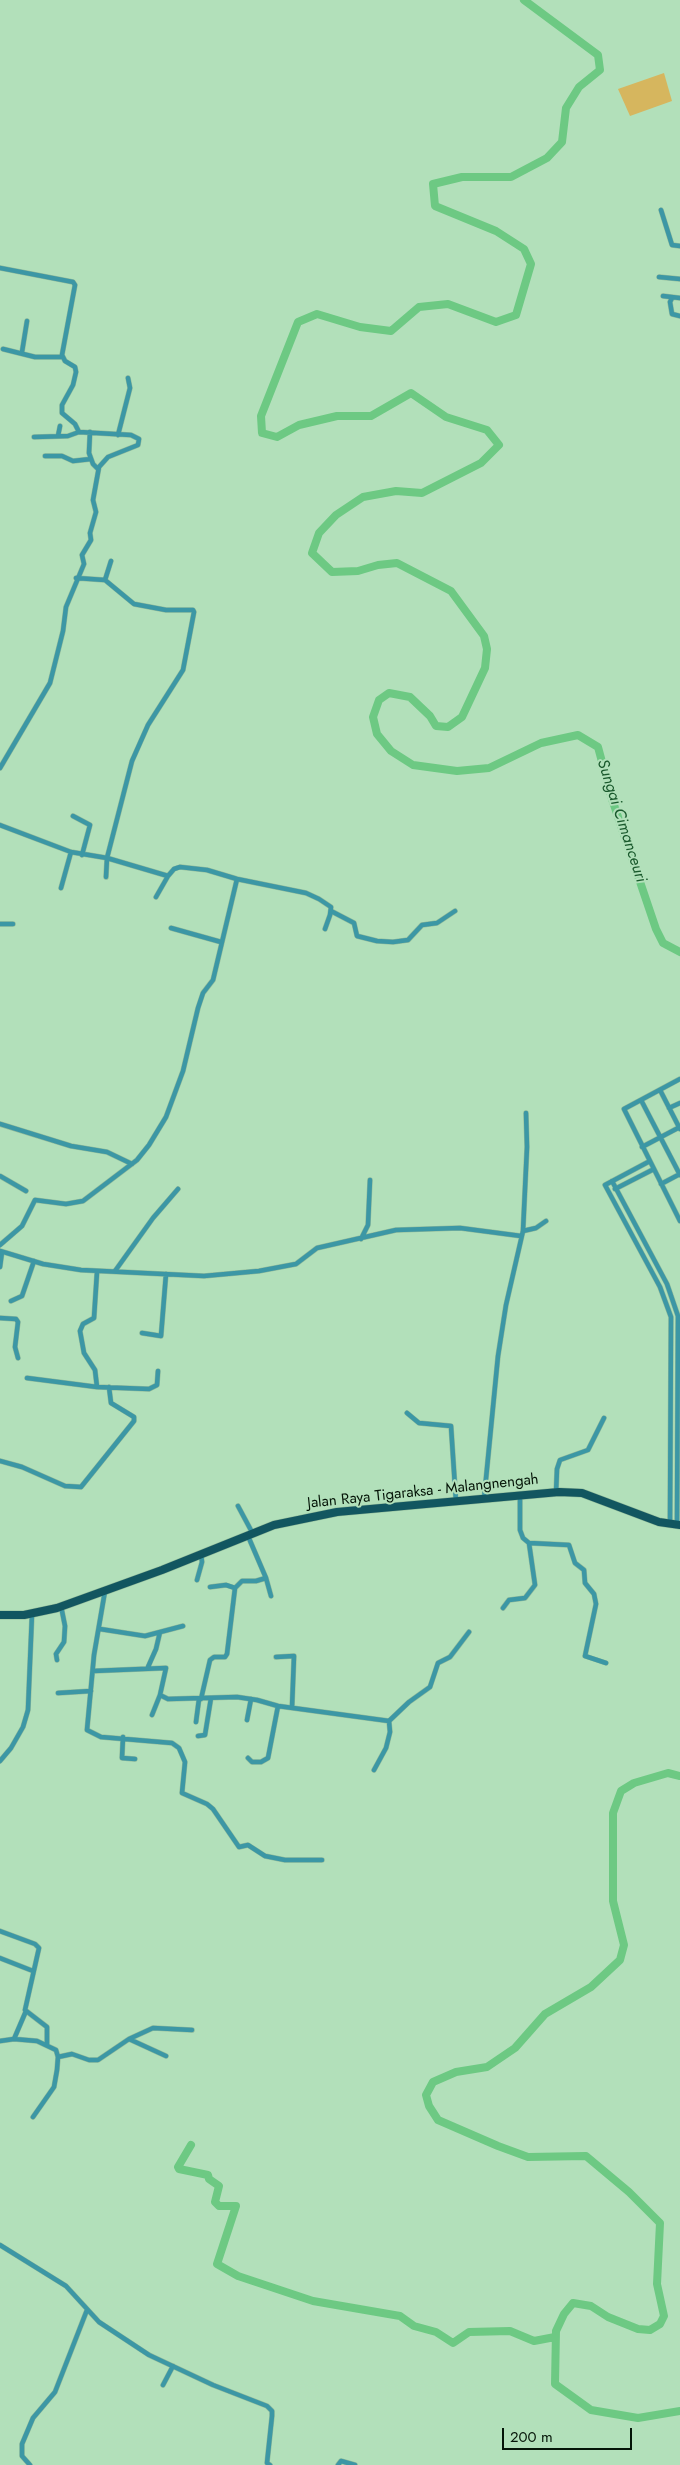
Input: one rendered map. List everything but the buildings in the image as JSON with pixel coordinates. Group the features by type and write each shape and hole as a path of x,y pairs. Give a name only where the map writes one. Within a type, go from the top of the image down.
{"main road":[{"name":"Jalan Raya Tigaraksa - Malangnengah","path":"0,1615 32,1614 61,1606 105,1591 274,1525 304,1517 364,1509 556,1493 591,1495 676,1525"}],"street":[{"path":"661,210 672,245 680,246"},
{"path":"0,268 73,282 75,286 62,357"},
{"path":"659,277 680,279"},
{"path":"663,296 680,298"},
{"path":"672,298 670,302 672,314 680,316"},
{"path":"22,352 27,321"},
{"path":"3,349 22,352 36,357 62,357 74,366 76,372 73,385 63,404 62,413 75,424 79,432"},
{"path":"118,435 130,388 128,378"},
{"path":"58,436 60,426"},
{"path":"90,432 91,459 98,469"},
{"path":"0,768 46,693 63,630 66,607 76,578 84,563 82,556 91,540 90,532 96,512 93,500 101,462 108,457 139,444 137,436 90,432 34,437"},
{"path":"46,456 62,456 73,461 91,459"},
{"path":"105,580 111,561"},
{"path":"76,578 105,580 134,604 166,610 192,610 194,612 183,670 148,725 132,761 107,858 106,877"},
{"path":"72,816 90,825 82,855"},
{"path":"0,825 71,852 107,858 168,876"},
{"path":"61,888 71,852"},
{"path":"156,897 174,869 206,870 238,879 306,893 329,904 331,911 325,929"},
{"path":"0,1245 22,1226 35,1200 66,1204 79,1203 132,1164 149,1145 169,1111 190,1048 203,993 213,980 238,879"},
{"path":"331,911 354,923 357,936 377,941 393,942 408,940 413,937 417,928 437,923 455,911"},
{"path":"0,924 14,924"},
{"path":"171,928 221,942"},
{"path":"680,1079 624,1109 680,1221"},
{"path":"642,1147 680,1128 660,1090"},
{"path":"641,1100 680,1174 661,1184"},
{"path":"669,1108 680,1103"},
{"path":"484,1499 498,1356 506,1305 517,1265 522,1234 526,1112"},
{"path":"0,1124 71,1146 107,1152 132,1164"},
{"path":"650,1162 605,1185 660,1287 671,1317 676,1525"},
{"path":"609,1192 654,1169"},
{"path":"0,1176 26,1191"},
{"path":"361,1239 368,1225 370,1180"},
{"path":"612,1181 667,1284 678,1316 676,1525"},
{"path":"115,1271 153,1218 178,1189"},
{"path":"0,1268 1,1252 55,1267 97,1272 228,1275 296,1264 314,1249 417,1228 460,1228 522,1234 546,1221"},
{"path":"11,1301 22,1296 34,1261"},
{"path":"97,1272 94,1318 83,1324 80,1330 84,1353 95,1371 97,1387"},
{"path":"142,1333 160,1336 166,1274"},
{"path":"0,1318 18,1321 15,1347 18,1358"},
{"path":"27,1378 97,1387 154,1388 157,1385 158,1372"},
{"path":"0,1461 22,1467 65,1486 81,1487 134,1421 134,1417 111,1403 108,1387"},
{"path":"407,1413 419,1423 451,1426 452,1474 456,1502"},
{"path":"556,1493 557,1469 560,1460 588,1450 604,1418"},
{"path":"503,1608 509,1600 525,1598 535,1585 529,1543 520,1530 520,1496"},
{"path":"238,1506 266,1578 271,1596"},
{"path":"529,1543 562,1543 570,1546 575,1563 584,1570 586,1584 596,1598 594,1622 585,1656 606,1663"},
{"path":"197,1580 202,1562 201,1554"},
{"path":"196,1722 210,1660 214,1657 225,1657 227,1654 235,1588 242,1581 256,1581 266,1578"},
{"path":"210,1587 226,1585 235,1588"},
{"path":"105,1591 93,1671 87,1730 101,1736 172,1743 179,1748 185,1762 182,1793 207,1804 213,1809 239,1847 248,1845 264,1856 285,1860 322,1860"},
{"path":"57,1660 56,1654 64,1642 65,1626 61,1606"},
{"path":"0,1760 11,1748 23,1727 28,1710 32,1614"},
{"path":"100,1629 142,1636 183,1626"},
{"path":"148,1667 156,1649 160,1632"},
{"path":"374,1770 388,1740 389,1721 409,1702 430,1687 438,1663 450,1656 469,1632"},
{"path":"276,1656 294,1656 292,1708"},
{"path":"93,1671 148,1667 166,1668 160,1695 152,1715"},
{"path":"58,1693 91,1691"},
{"path":"160,1695 168,1699 236,1697 278,1706 389,1721"},
{"path":"198,1736 205,1735 211,1698"},
{"path":"247,1720 250,1699"},
{"path":"248,1758 252,1762 261,1762 268,1758 278,1706"},
{"path":"124,1737 122,1758 135,1759"},
{"path":"0,1931 38,1946 26,2012 14,2039"},
{"path":"0,1958 33,1971"},
{"path":"26,2012 47,2027 47,2045"},
{"path":"58,2057 72,2054 89,2060 98,2060 129,2039 152,2028 192,2030"},
{"path":"0,2041 14,2039 47,2045 56,2050 58,2057 54,2087 33,2117"},
{"path":"129,2039 166,2056"},
{"path":"0,2245 66,2286 87,2310 121,2338 173,2366 267,2406 272,2410 268,2463 270,2465"},
{"path":"30,2465 22,2456 22,2444 33,2418 55,2392 87,2310"},
{"path":"163,2385 173,2366"},
{"path":"338,2465 341,2462 356,2465"}],"shaded area":[{"path":"664,73 672,101 630,116 618,89"}],"waterway":[{"name":"Sungai Cimanceuri","path":"524,0 598,55 600,70 579,87 566,108 562,142 547,158 511,177 462,177 433,184 435,206 496,231 524,249 531,264 516,315 496,322 448,304 419,307 391,331 360,327 317,314 298,322 261,416 262,433 277,437 299,425 337,416 371,416 411,393 446,417 487,430 499,445 481,463 422,493 396,491 363,497 336,515 319,533 312,553 332,572 358,571 378,565 397,563 451,591 484,636 487,649 485,668 462,717 448,727 436,726 430,716 410,697 389,693 379,700 373,717 377,734 391,751 413,765 457,771 489,768 541,743 578,735 598,747 612,799 656,929 663,943 680,952"},
{"name":"Sungai Cimanceuri","path":"680,1776 668,1773 634,1783 621,1791 613,1813 613,1901 624,1945 620,1960 591,1987 545,2014 515,2048 487,2067 456,2072 433,2082 426,2095 429,2106 438,2120 498,2146 528,2157 586,2156 629,2192 660,2223 657,2284 664,2316 660,2324 650,2330 638,2329 608,2317 591,2306 573,2303 564,2314 556,2331 555,2384 591,2410 638,2418 680,2411"},
{"path":"191,2145 178,2167 179,2169 208,2175 209,2179 219,2186 215,2202 219,2206 236,2206 217,2264 238,2276 313,2301 400,2316 414,2326 436,2332 453,2343 469,2332 510,2331 534,2341 555,2337"}]}
